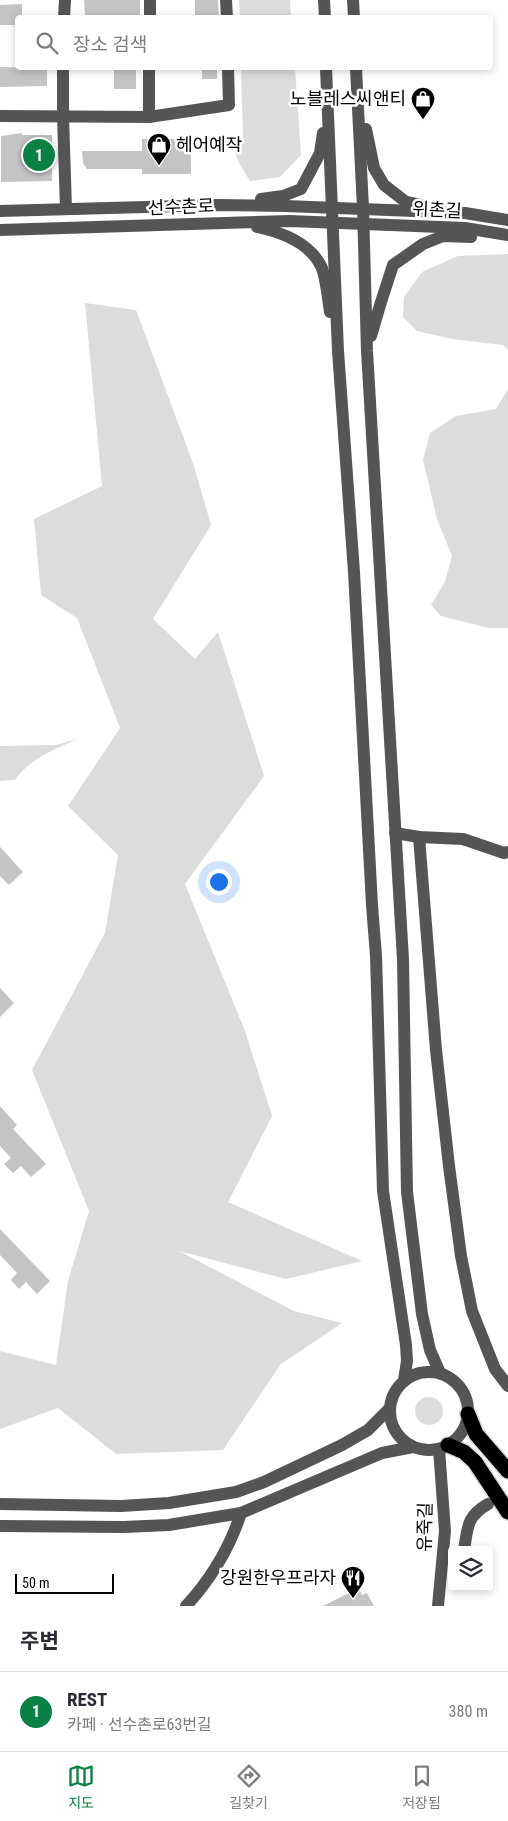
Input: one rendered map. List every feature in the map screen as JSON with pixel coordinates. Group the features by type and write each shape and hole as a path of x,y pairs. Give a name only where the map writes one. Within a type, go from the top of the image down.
{"highway":[{"path":"468,1414 476,1434 508,1471"},
{"path":"443,1447 464,1452 475,1462 508,1512"}],"street":[{"path":"64,15 65,0"},
{"path":"150,0 150,15"},
{"path":"226,0 227,15"},
{"path":"324,0 325,15"},
{"path":"353,0 354,15"},
{"path":"64,70 63,116 66,209"},
{"path":"149,70 149,117"},
{"path":"0,116 149,117 229,105 228,70"},
{"path":"326,70 338,351 354,572 376,956 383,1191 406,1345 407,1361 404,1380"},
{"path":"356,70 364,223 367,351 402,959 407,1192 422,1314 430,1350 440,1373"},
{"path":"358,90 374,168 384,185 406,202 508,220"},
{"path":"218,205 283,196 300,189 320,153 327,96"},
{"name":"선수촌로","path":"0,211 218,205 363,208 465,213"},
{"path":"237,222 270,230 293,239 306,247 321,266 338,351"},
{"name":"선수촌로","path":"0,230 237,222 364,223"},
{"name":"위촌길","path":"364,223 465,228 506,235"},
{"path":"367,351 380,302 393,265 423,244 443,236 506,235"},
{"path":"395,833 419,837 464,839 504,853 508,852"},
{"path":"419,837 436,1050 461,1256 472,1311 494,1369 508,1386"},
{"path":"421,1372 440,1373 451,1378 460,1386 466,1396 468,1414 463,1431 455,1440 443,1447 424,1450 413,1447 395,1431 390,1420 389,1409 394,1392 404,1380 421,1372"},
{"path":"0,1504 131,1505 169,1503 236,1492 264,1482 342,1446 368,1430 389,1409"},
{"path":"0,1526 124,1527 169,1525 241,1513 382,1453 413,1447"},
{"name":"유죽길","path":"435,1604 440,1587 445,1531 443,1447"},
{"path":"465,1546 471,1518 477,1511 488,1504"},
{"path":"186,1606 220,1560 234,1535 241,1513"},
{"path":"440,1587 448,1578"}],"shaded area":[{"path":"239,0 290,0 291,15 240,15"},
{"path":"241,70 295,70 301,155 280,177 250,181 235,153 243,139"},
{"path":"508,254 508,350 503,345 452,339 417,331 403,317 404,297 422,272 458,256"},
{"path":"85,303 136,310 193,463 211,525 153,619 195,659 218,632 264,776 185,884 245,1031 272,1116 228,1202 362,1261 286,1279 179,1251 294,1311 342,1323 281,1364 223,1450 116,1454 58,1408 0,1429 0,1351 56,1365 68,1281 89,1211 32,1070 105,933 118,855 68,806 120,728 77,618 41,595 34,519 102,486"},
{"path":"508,389 508,628 489,628 441,616 431,605 445,582 452,556 437,519 423,460 430,433 456,416 496,409"},
{"path":"77,739 51,751 27,766 15,780 0,781 0,746 56,745"},
{"path":"429,1397 439,1401 443,1411 439,1421 429,1425 419,1421 415,1411 419,1401"}],"building":[{"path":"84,0 140,0 140,15 85,15"},
{"path":"195,0 218,0 219,15 195,15"},
{"path":"22,4 22,15 15,15 15,25 0,25 0,5"},
{"path":"0,67 15,67 15,70 47,70 47,86 0,87"},
{"path":"114,70 136,70 136,89 114,89"},
{"path":"202,70 217,70 217,79 202,79"},
{"path":"22,133 22,135 52,135 52,181 1,182 1,136"},
{"path":"142,139 191,139 191,174 142,174 142,169 87,169 83,163 82,151 142,151"},
{"path":"0,847 23,872 9,885 0,876"},
{"path":"0,988 14,1003 0,1017"},
{"path":"0,1106 17,1125 13,1129 46,1164 31,1177 21,1166 13,1173 4,1164 11,1158 0,1146"},
{"path":"0,1229 50,1281 37,1294 26,1282 19,1289 11,1280 17,1273 0,1255"},
{"name":"강원한우프라자","path":"359,1588 362,1595 367,1593 374,1606 323,1606"}],"place":[{"name":"노블레스씨앤티","path":"423,120"},
{"name":"REST","path":"39,155"},
{"name":"헤어예작","path":"159,166"},
{"name":"강원한우프라자","path":"353,1599"}]}
